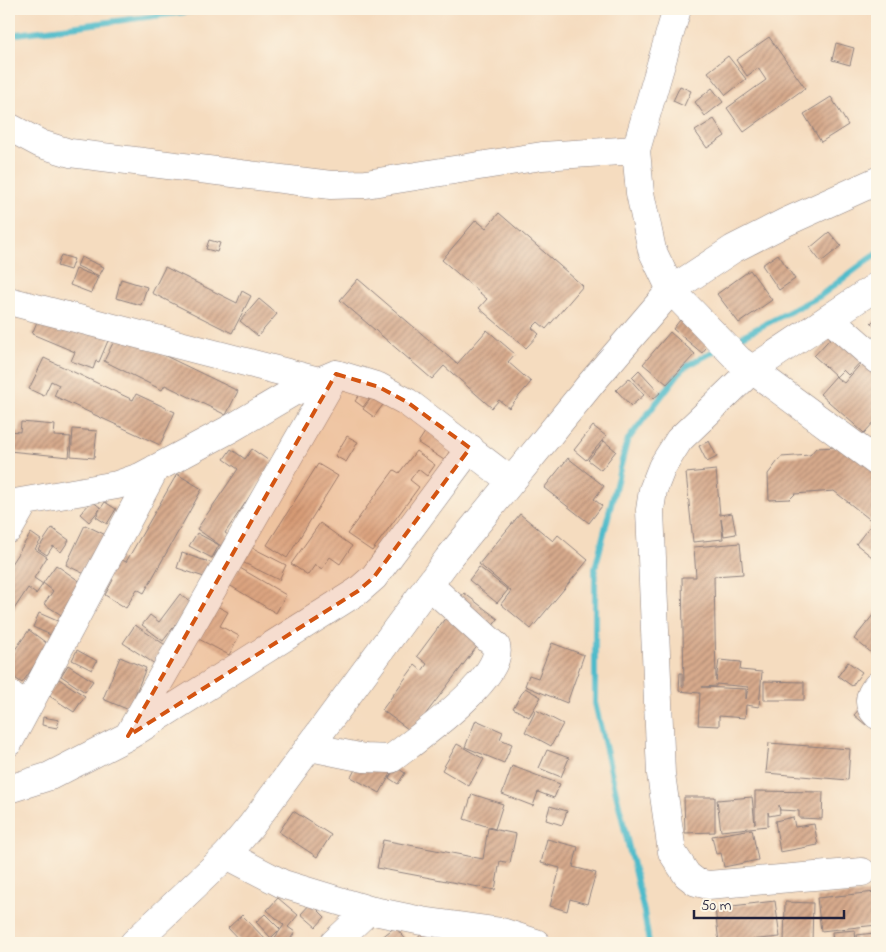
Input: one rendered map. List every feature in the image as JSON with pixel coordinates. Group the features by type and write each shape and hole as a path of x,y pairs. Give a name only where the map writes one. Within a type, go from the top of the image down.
{"street":[{"path":"677,9 636,150 640,193 652,250 671,290 725,346 877,462"},
{"path":"9,127 41,144 70,153 331,185 366,184 542,156 636,150"},
{"path":"134,943 227,855 251,826 429,585 511,481 671,290 733,249 786,222 877,181"},
{"path":"862,872 708,885 696,882 688,875 672,852 661,774 650,510 653,490 662,467 679,440 753,369 877,286"},
{"path":"9,301 328,378 379,387 407,402 511,481"},
{"path":"829,318 877,360"},
{"path":"9,529 16,503 117,485 155,469 230,429 293,392 328,378"},
{"path":"128,736 328,378"},
{"path":"9,789 50,776 128,736 358,591 374,577 470,448"},
{"path":"9,742 18,700 155,469"},
{"path":"310,747 364,758 391,759 480,685 498,654 496,646 429,585"},
{"path":"877,686 869,700 870,708 877,715"},
{"path":"227,855 283,884 370,910 496,938 536,943"},
{"path":"334,943 370,910"}],"highlighted area":[{"path":"336,374 379,387 407,402 470,448 374,577 358,591 128,736"}],"building":[{"path":"76,9 91,9 91,12 76,11"},
{"path":"96,9 107,9 97,13"},
{"path":"769,37 805,88 744,132 727,108 766,80 758,68 747,76 736,60"},
{"path":"836,43 854,48 850,65 832,60"},
{"path":"728,56 746,79 726,95 708,72"},
{"path":"680,86 691,91 684,106 673,101"},
{"path":"712,88 723,102 705,116 695,102"},
{"path":"831,97 848,125 821,142 804,114"},
{"path":"714,119 725,136 707,148 695,131"},
{"path":"499,213 583,286 546,329 538,322 532,328 539,334 526,348 479,308 487,299 442,260 476,220 486,228"},
{"path":"829,232 841,246 821,262 810,248"},
{"path":"209,240 220,243 217,252 206,249"},
{"path":"778,254 795,279 779,290 762,265"},
{"path":"61,255 74,259 70,270 57,266"},
{"path":"81,257 104,267 99,276 77,266"},
{"path":"165,267 237,303 242,291 251,296 232,333 152,293"},
{"path":"76,269 98,277 91,293 70,285"},
{"path":"750,270 772,300 739,323 717,294"},
{"path":"121,279 147,287 141,305 116,298"},
{"path":"358,279 457,364 487,330 515,354 508,362 531,382 509,408 499,400 492,408 444,366 432,379 340,300"},
{"path":"259,299 277,314 258,336 240,321"},
{"path":"43,307 110,336 99,362 96,361 93,369 71,361 75,352 32,334"},
{"path":"877,317 877,329 871,323"},
{"path":"680,320 709,344 702,353 673,329"},
{"path":"838,330 866,356 848,375 843,370 836,377 844,383 865,359 877,371 877,419 864,433 820,394 836,376 814,356"},
{"path":"670,332 695,354 667,384 643,364"},
{"path":"118,333 238,391 226,415 165,385 162,390 104,361"},
{"path":"44,358 133,400 136,394 175,412 160,445 54,396 59,385 51,381 44,396 29,389"},
{"path":"639,370 660,393 653,399 632,377"},
{"path":"629,378 644,395 631,406 616,390"},
{"path":"364,389 372,395 363,407 355,401"},
{"path":"374,394 385,402 374,417 363,409"},
{"path":"21,422 55,425 54,436 71,437 69,457 9,451 9,431 20,432"},
{"path":"593,426 606,436 586,460 574,450"},
{"path":"73,429 97,431 94,458 71,456"},
{"path":"427,429 453,446 444,460 418,443"},
{"path":"347,436 358,442 346,462 335,456"},
{"path":"604,441 616,451 601,470 588,460"},
{"path":"709,441 717,457 707,462 699,446"},
{"path":"837,447 877,463 877,561 856,544 873,522 834,491 795,494 790,499 769,500 768,474 781,457 810,455 816,448"},
{"path":"231,449 245,459 252,449 272,463 225,533 234,539 220,559 214,556 221,546 197,529 238,469 224,459"},
{"path":"416,451 435,465 427,476 418,469 410,480 419,487 372,551 347,534 394,470 399,473"},
{"path":"568,458 604,486 594,499 602,506 589,523 544,488"},
{"path":"318,464 338,476 287,558 267,545"},
{"path":"716,470 720,515 732,513 736,534 724,536 721,519 723,539 693,542 686,473"},
{"path":"177,474 202,489 144,593 137,589 126,608 105,595 113,580 106,576 117,557 126,562"},
{"path":"92,501 101,508 105,502 116,509 107,524 96,517 100,509 89,522 80,514"},
{"path":"520,514 553,541 558,535 588,560 531,629 501,604 511,591 479,564"},
{"path":"320,523 352,546 340,564 330,557 322,569 315,565 308,575 291,564"},
{"path":"85,525 110,537 91,577 66,565"},
{"path":"52,528 69,540 61,552 53,546 47,555 38,549"},
{"path":"31,533 41,540 35,549 47,557 34,578 43,584 36,594 28,588 9,617 9,567"},
{"path":"197,533 219,545 212,558 189,546"},
{"path":"740,543 743,574 714,576 716,681 719,660 741,662 740,670 762,672 759,707 746,705 745,718 719,716 719,726 698,725 700,693 679,691 680,673 682,673 682,686 684,686 682,577 696,577 694,547","holes":["716,684 748,687 746,699 746,689 702,687 716,686"]},
{"path":"249,546 286,565 279,580 242,562"},
{"path":"182,553 212,563 207,578 177,568"},
{"path":"56,565 88,587 66,618 44,604 53,591 43,583"},
{"path":"479,567 508,590 497,603 469,580"},
{"path":"240,568 286,595 276,613 229,585"},
{"path":"464,593 498,619 412,732 382,710 415,665 422,671 427,664 417,656"},
{"path":"180,594 192,603 163,641 142,625 150,615 159,622"},
{"path":"213,604 228,612 220,626 239,636 229,655 195,637"},
{"path":"877,610 877,657 854,639"},
{"path":"39,613 62,623 55,637 33,627"},
{"path":"135,625 170,648 158,666 123,643"},
{"path":"29,630 49,645 22,683 9,674 9,658"},
{"path":"552,643 584,655 567,703 525,686 529,675 538,678"},
{"path":"77,650 97,661 92,670 72,660"},
{"path":"120,657 146,668 129,710 103,699"},
{"path":"848,662 862,672 852,686 838,676"},
{"path":"68,665 93,681 85,692 61,676"},
{"path":"59,679 85,696 74,712 48,695"},
{"path":"764,681 804,682 804,700 764,700"},
{"path":"525,688 541,697 529,717 513,708"},
{"path":"861,707 873,717 866,725 854,715"},
{"path":"536,710 563,724 551,746 525,732"},
{"path":"43,717 59,720 57,728 42,725"},
{"path":"476,720 503,732 500,739 512,744 504,763 465,747"},
{"path":"769,743 850,749 848,780 766,773"},
{"path":"457,744 484,759 469,786 442,770"},
{"path":"547,750 569,758 561,777 539,768"},
{"path":"364,753 393,770 380,793 351,777"},
{"path":"512,766 560,784 554,798 538,792 533,806 502,794"},
{"path":"396,767 405,773 398,784 389,778"},
{"path":"755,791 823,792 822,819 799,818 799,811 780,810 779,805 780,814 769,816 768,812 768,826 721,831 717,800 752,797 755,824"},
{"path":"472,794 503,804 495,829 464,819"},
{"path":"684,797 715,797 715,832 685,833"},
{"path":"550,806 567,811 562,825 546,820"},
{"path":"293,811 331,835 317,857 279,832"},
{"path":"793,817 795,827 814,824 818,845 780,852 775,821"},
{"path":"488,828 516,834 510,863 500,861 495,890 377,868 383,840 483,859"},
{"path":"752,829 758,860 724,867 721,853 716,854 712,836"},
{"path":"547,839 578,847 573,867 596,873 587,904 570,899 567,911 550,906 560,868 541,863"},
{"path":"876,892 877,925 821,931 817,898"},
{"path":"278,898 298,915 288,927 295,932 289,941 292,943 271,943 284,925 267,910"},
{"path":"775,901 780,937 719,943 715,908"},
{"path":"785,902 813,903 812,943 784,943"},
{"path":"311,903 325,917 316,927 301,914"},
{"path":"265,914 280,929 271,938 256,922"},
{"path":"242,915 269,943 242,943 228,928"},
{"path":"395,927 409,943 385,943 381,938"},
{"path":"855,930 856,943 833,943 832,932"},
{"path":"422,933 436,943 414,943"},
{"path":"874,933 876,943 858,943 857,935"},
{"path":"783,940 783,943 763,943 763,942"}],"waterway":[{"path":"9,35 208,9"},
{"path":"731,342 820,296 877,253"},
{"path":"649,943 644,912 595,703 595,569 627,441 683,368 718,349"}]}
